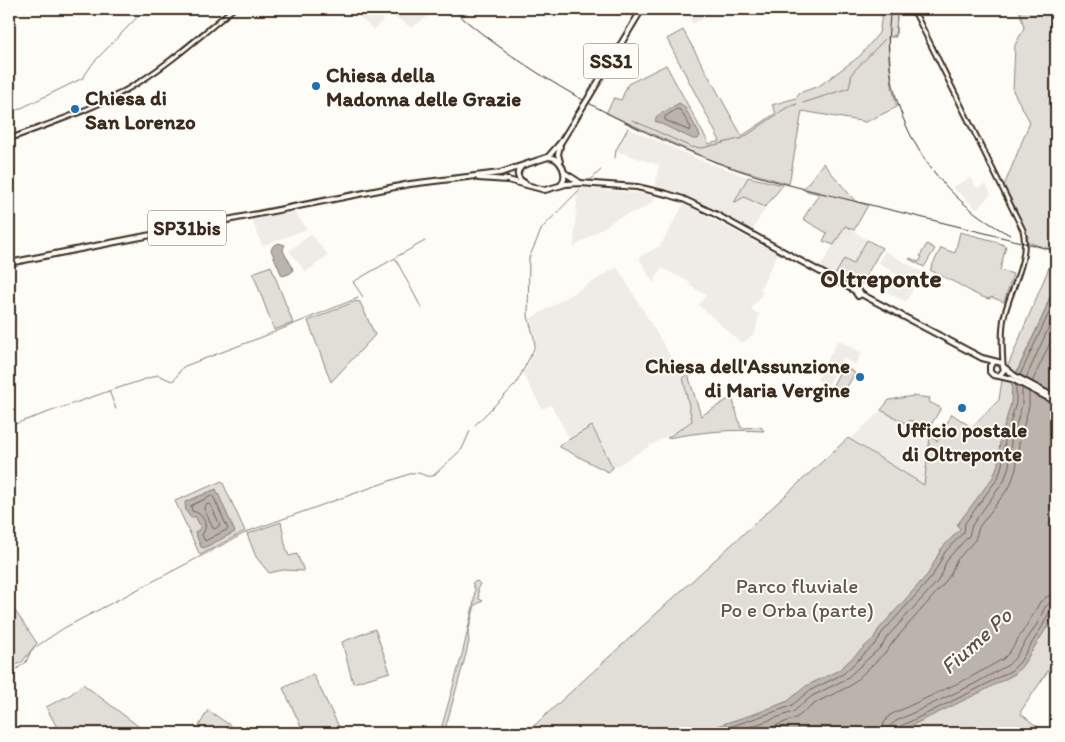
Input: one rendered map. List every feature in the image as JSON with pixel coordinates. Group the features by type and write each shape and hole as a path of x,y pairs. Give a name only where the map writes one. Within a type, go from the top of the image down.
{"main road":[{"name":"SS31","path":"548,157 561,142 642,9"},
{"name":"SS31","path":"560,164 558,151 561,142"},
{"path":"561,185 564,178 563,171 560,164 554,158 548,157 523,166 518,171 520,180 545,190 561,185 582,183 638,187 683,199 716,214 982,358 996,362 1015,376 1056,398"},
{"name":"SP31bis","path":"471,178 500,173 523,166"},
{"path":"563,171 571,178 582,183"},
{"name":"SP31bis","path":"9,263 441,179 508,180 526,184"},
{"path":"982,358 993,375 1012,379 1056,402"},
{"path":"990,369 996,362"},
{"path":"1001,376 1005,368"}],"street":[{"path":"9,139 77,113 126,90 164,65 233,9"},
{"path":"913,9 1021,223 1024,234 1023,256 1004,318 1002,354 1005,368"},
{"path":"996,362 1002,354"}],"shaded area":[{"path":"351,9 437,9 412,28 389,13 374,30"},
{"path":"686,9 719,9 693,24"},
{"path":"628,128 695,158 748,177 735,202 744,196 766,207 752,231 699,202 655,186 659,165 616,151"},
{"path":"971,178 977,188 986,184 991,194 977,209 952,187"},
{"path":"584,188 654,196 653,202 644,208 616,219 574,247 577,194"},
{"path":"684,204 778,254 760,289 763,291 751,310 759,314 755,333 741,343 699,305 706,295 689,285 691,283 662,268 653,283 639,257 660,246"},
{"path":"292,209 307,229 262,246 251,217"},
{"path":"845,225 867,240 853,264 844,259 835,275 820,267"},
{"path":"311,234 328,255 306,272 289,251"},
{"path":"885,251 922,272 906,302 887,292 897,275 878,262"},
{"path":"617,267 683,377 692,421 613,468 593,427 570,439 551,405 542,409 523,374 535,351 536,343 530,319"},
{"path":"838,340 862,353 855,365 843,358 828,386 817,380"},
{"path":"881,410 930,437 924,485 851,439"}],"green space":[{"path":"883,9 897,9 896,37 888,37 892,87 897,107 866,122 802,111 789,184 717,163 606,113 614,98 621,100 628,84 666,65 709,144 720,141 667,39 683,30 742,136 776,113 772,105 796,98 799,93 819,86 860,56 879,33"},
{"path":"1019,9 1056,9 1056,251 1027,242 1028,236 1024,235 1004,186 1030,122 1013,91 1015,45 1024,28"},
{"path":"823,163 856,202 868,205 854,230 845,226 834,245 823,241 827,233 803,219 819,194 803,190"},
{"path":"748,177 783,185 765,207 744,197 734,203"},
{"path":"960,232 995,241 1006,246 1000,270 1013,274 1004,302 978,295 930,270 941,248 955,253"},
{"path":"867,240 882,248 859,288 835,275 844,259 853,264"},
{"path":"927,244 935,249 924,267 909,259 919,262 922,257 920,256"},
{"name":"Parco fluviale Po e Orba (parte)","path":"1056,251 1056,280 1044,313 1012,382 1056,406 1056,659 1021,711 1021,714 1040,729 1031,733 526,733 848,438 924,485 930,437 937,441 952,414 971,427 999,400 1002,380"},
{"path":"271,266 293,323 274,330 253,273"},
{"path":"356,301 360,302 375,335 331,382 308,321"},
{"path":"843,366 855,373 844,392 833,385"},
{"path":"690,373 689,378 701,416 732,397 741,428 761,427 764,431 739,430 667,438 692,421 683,377"},
{"path":"913,396 930,398 929,402 941,408 928,430 910,420 907,424 881,410 889,400"},
{"path":"592,426 613,468 608,472 558,446"},
{"path":"222,481 245,531 200,555 175,501"},
{"path":"281,522 289,556 297,554 304,571 283,570 269,573 256,557 247,534"},
{"path":"477,581 480,584 478,588 479,599 483,601 475,605 468,633 469,641 466,654 444,733 440,733 463,651 474,602 475,589 472,583"},
{"path":"9,602 37,643 23,661 9,670"},
{"path":"375,629 390,672 353,683 342,642"},
{"path":"313,674 342,733 304,733 283,688"},
{"path":"83,684 148,733 60,733 46,707 70,695"},
{"path":"208,710 241,733 195,733"}],"water":[{"path":"679,103 684,106 699,133 698,139 693,139 655,121 657,116"},
{"path":"279,243 285,245 283,249 293,271 282,276 271,250 273,246"},
{"name":"Fiume Po","path":"1056,280 1056,609 1046,629 1023,665 1015,674 896,733 695,733 788,701 806,686 839,670 874,638 878,630 928,574 941,549 960,529 957,525 993,477 998,464 1000,441 1011,403 1012,383 1044,313"},
{"path":"216,489 235,532 204,548 201,547 195,532 201,528 195,516 191,518 186,511 185,502"}],"waterway":[{"path":"9,114 83,78 93,63 145,9"},
{"path":"892,36 895,36 898,9"},
{"path":"803,103 849,88 852,73 887,37"},
{"path":"632,120 691,147 702,148 743,138 786,108 797,104"},
{"path":"615,158 616,150 628,128"},
{"path":"587,183 601,170"},
{"path":"474,426 516,384 533,351 535,345 528,316 529,258 542,228 584,185"},
{"path":"396,257 425,241"},
{"path":"363,297 353,282 395,258 422,309"},
{"path":"9,426 158,375 172,381 185,366 358,298"},
{"path":"109,391 116,409"},
{"path":"9,675 26,662 31,651 64,628 249,531 412,473 433,476 462,449 470,431"}],"railway":[{"path":"452,9 481,33 544,77 577,97 681,148 716,162 786,184 1056,251"},
{"path":"891,9 888,44 892,78 900,110 914,141 932,169 954,195 980,217 1010,235"}],"place":[{"name":"Chiesa della Madonna delle Grazie","path":"316,86"},
{"name":"Chiesa di San Lorenzo","path":"75,109"},
{"name":"Chiesa dell'Assunzione di Maria Vergine","path":"860,377"},
{"name":"Ufficio postale di Oltreponte","path":"962,408"}],"district":[{"name":"Oltreponte","path":"881,278"}]}
